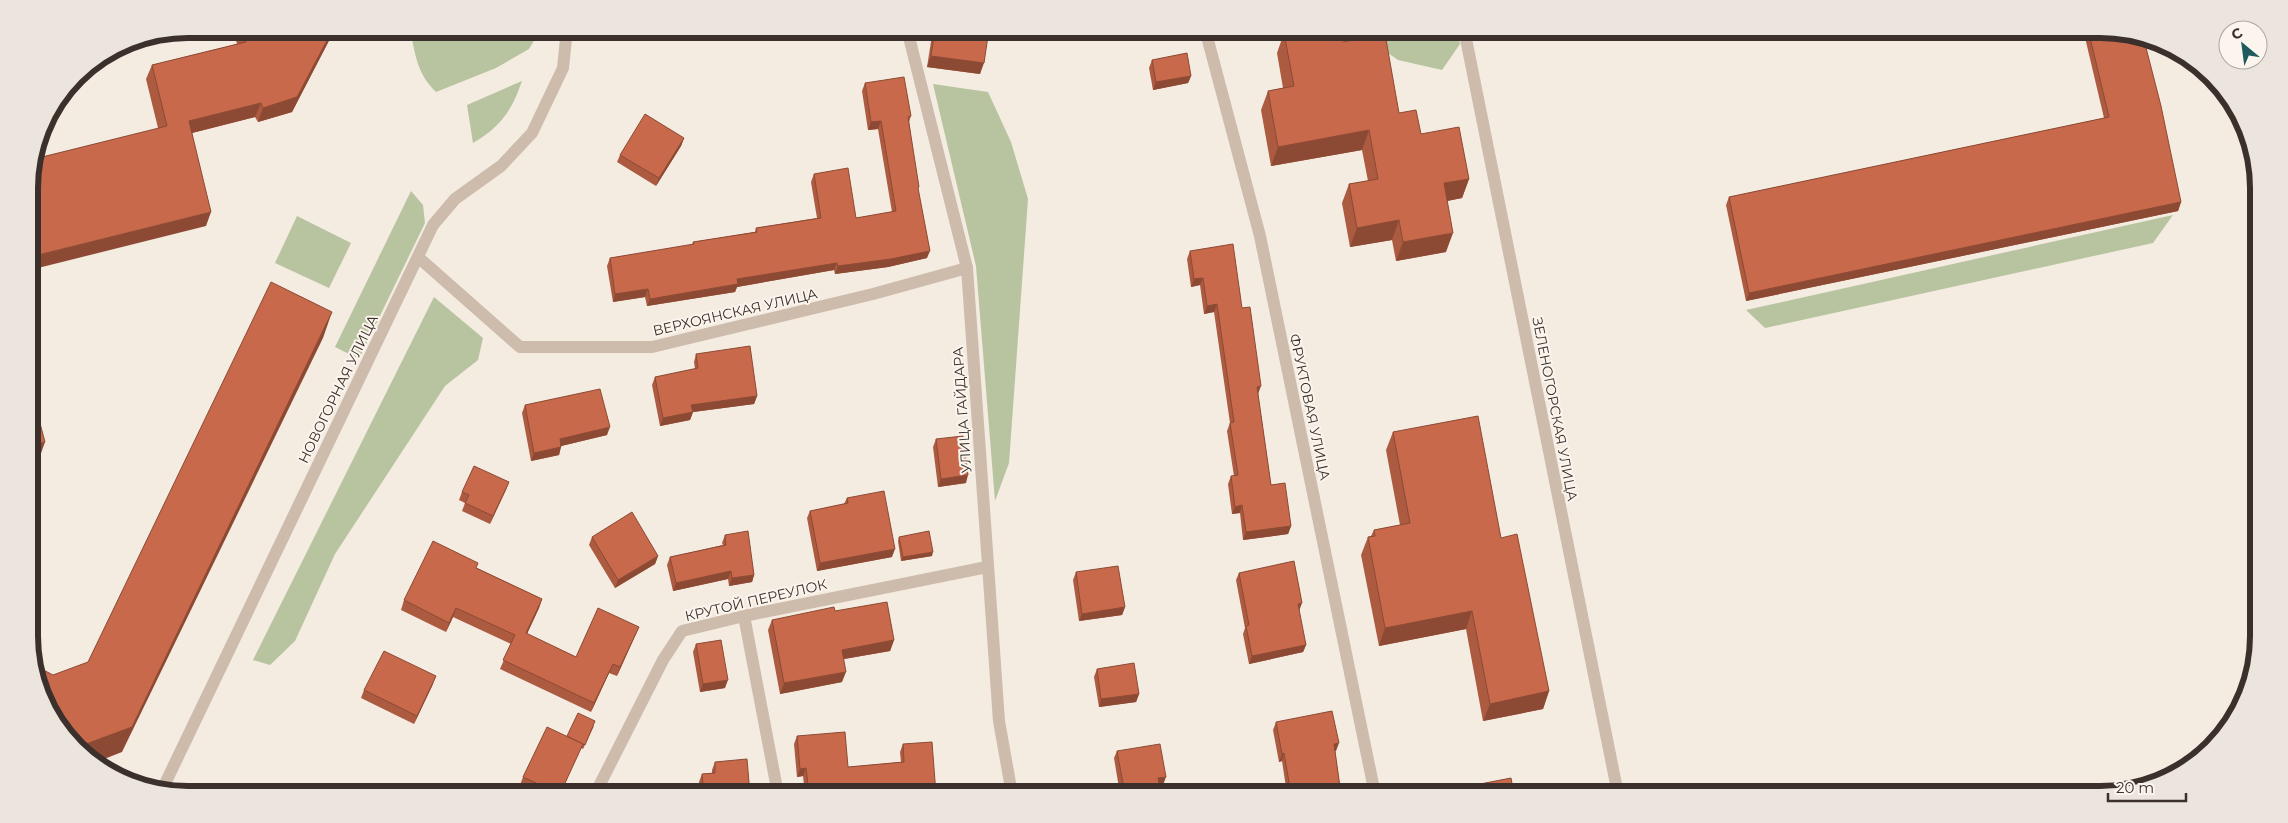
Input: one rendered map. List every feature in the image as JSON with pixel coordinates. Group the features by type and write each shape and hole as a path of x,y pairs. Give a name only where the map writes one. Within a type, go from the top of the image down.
{"street":[{"name":"НОВОГОРНАЯ УЛИЦА","path":"165,784 433,225 464,190 501,166 532,133 563,68 566,38"},
{"name":"УЛИЦА ГАЙДАРА","path":"909,38 967,268 999,721 1010,786"},
{"name":"ФРУКТОВАЯ УЛИЦА","path":"1206,38 1260,236 1373,785"},
{"name":"ЗЕЛЕНОГОРСКАЯ УЛИЦА","path":"1466,38 1616,785"},
{"name":"ВЕРХОЯНСКАЯ УЛИЦА","path":"418,257 520,347 652,347 873,294 967,268"},
{"name":"КРУТОЙ ПЕРЕУЛОК","path":"599,786 663,660 682,631 744,616 987,567"},
{"path":"744,616 776,786"}],"green space":[{"path":"412,38 536,38 529,49 496,68 436,92 425,78 415,55"},
{"path":"582,38 598,38 581,41"},
{"path":"1361,38 1458,38 1460,44 1442,70 1398,60 1375,44"},
{"path":"522,81 514,101 504,117 483,137 473,143 467,105"},
{"path":"933,84 988,92 1011,142 1028,199 1009,463 995,501 976,266"},
{"path":"411,191 423,205 425,223 359,359 335,347"},
{"path":"2173,215 2153,243 1765,328 1746,310"},
{"path":"297,216 351,243 329,288 275,263"},
{"path":"434,297 483,338 478,360 445,386 335,554 295,641 270,665 253,660"}],"building":[{"path":"245,38 328,38 297,97 263,108 261,103 189,121 211,212 38,255 38,177 41,157 167,126 152,65 246,42"},
{"path":"934,38 988,38 984,63 931,56"},
{"path":"1285,38 1342,38 1343,42 1364,38 1386,38 1399,113 1416,110 1421,134 1459,127 1469,179 1444,183 1453,233 1403,242 1399,220 1357,228 1349,184 1378,179 1369,130 1278,147 1268,91 1294,86"},
{"path":"2090,38 2130,40 2145,44 2161,106 2181,202 1749,293 1729,197 2109,117"},
{"path":"1187,53 1191,76 1156,82 1152,60"},
{"path":"904,77 911,116 908,117 918,188 930,251 891,259 838,266 837,263 737,279 738,284 650,299 648,289 615,294 610,258 757,232 756,228 821,218 814,174 848,168 856,218 896,211 881,121 871,122 865,83"},
{"path":"645,114 684,138 659,178 620,155"},
{"path":"1233,244 1242,308 1250,307 1261,386 1257,387 1271,485 1285,483 1291,526 1246,532 1242,505 1235,507 1231,476 1238,475 1230,423 1234,422 1217,304 1207,306 1203,278 1194,279 1190,251"},
{"path":"271,282 332,312 132,727 85,745 63,719 53,702 41,669 53,675 88,662"},
{"path":"750,346 757,396 691,405 693,412 663,418 655,377 698,368 696,354"},
{"path":"600,389 610,427 560,439 561,447 534,453 525,405"},
{"path":"37,414 45,442 37,444"},
{"path":"1478,416 1501,538 1517,534 1549,691 1490,704 1472,611 1385,628 1368,537 1375,536 1374,530 1410,523 1393,432"},
{"path":"963,436 968,475 941,479 936,439"},
{"path":"474,466 509,482 493,516 465,503 469,495 462,492"},
{"path":"884,491 895,549 820,563 810,511 848,503 847,498"},
{"path":"632,512 658,556 618,580 592,537"},
{"path":"748,531 754,575 732,578 731,571 676,583 670,557 726,545 725,535"},
{"path":"929,531 933,552 903,557 899,537"},
{"path":"433,541 478,563 476,568 542,599 526,633 576,657 598,608 639,627 620,667 613,664 594,703 503,660 515,635 456,608 449,623 404,600"},
{"path":"1294,561 1302,603 1298,604 1306,645 1252,656 1246,626 1249,625 1239,573"},
{"path":"1118,566 1125,607 1082,614 1076,572"},
{"path":"887,602 894,640 842,650 846,672 784,683 772,620 834,607 835,611"},
{"path":"721,640 728,680 703,684 696,644"},
{"path":"384,651 436,676 417,716 364,690"},
{"path":"1134,663 1139,694 1101,699 1097,669"},
{"path":"1332,711 1339,743 1334,744 1340,785 1290,785 1276,722"},
{"path":"578,713 595,721 585,745 567,736"},
{"path":"547,727 583,744 564,786 542,786 523,777"},
{"path":"845,732 848,767 904,762 903,744 932,742 935,786 808,786 806,768 800,769 797,736"},
{"path":"1160,744 1166,777 1158,778 1159,785 1123,786 1117,751"},
{"path":"747,759 749,786 703,786 702,774 715,773 715,762"},
{"path":"1511,778 1512,785 1475,785"}]}
